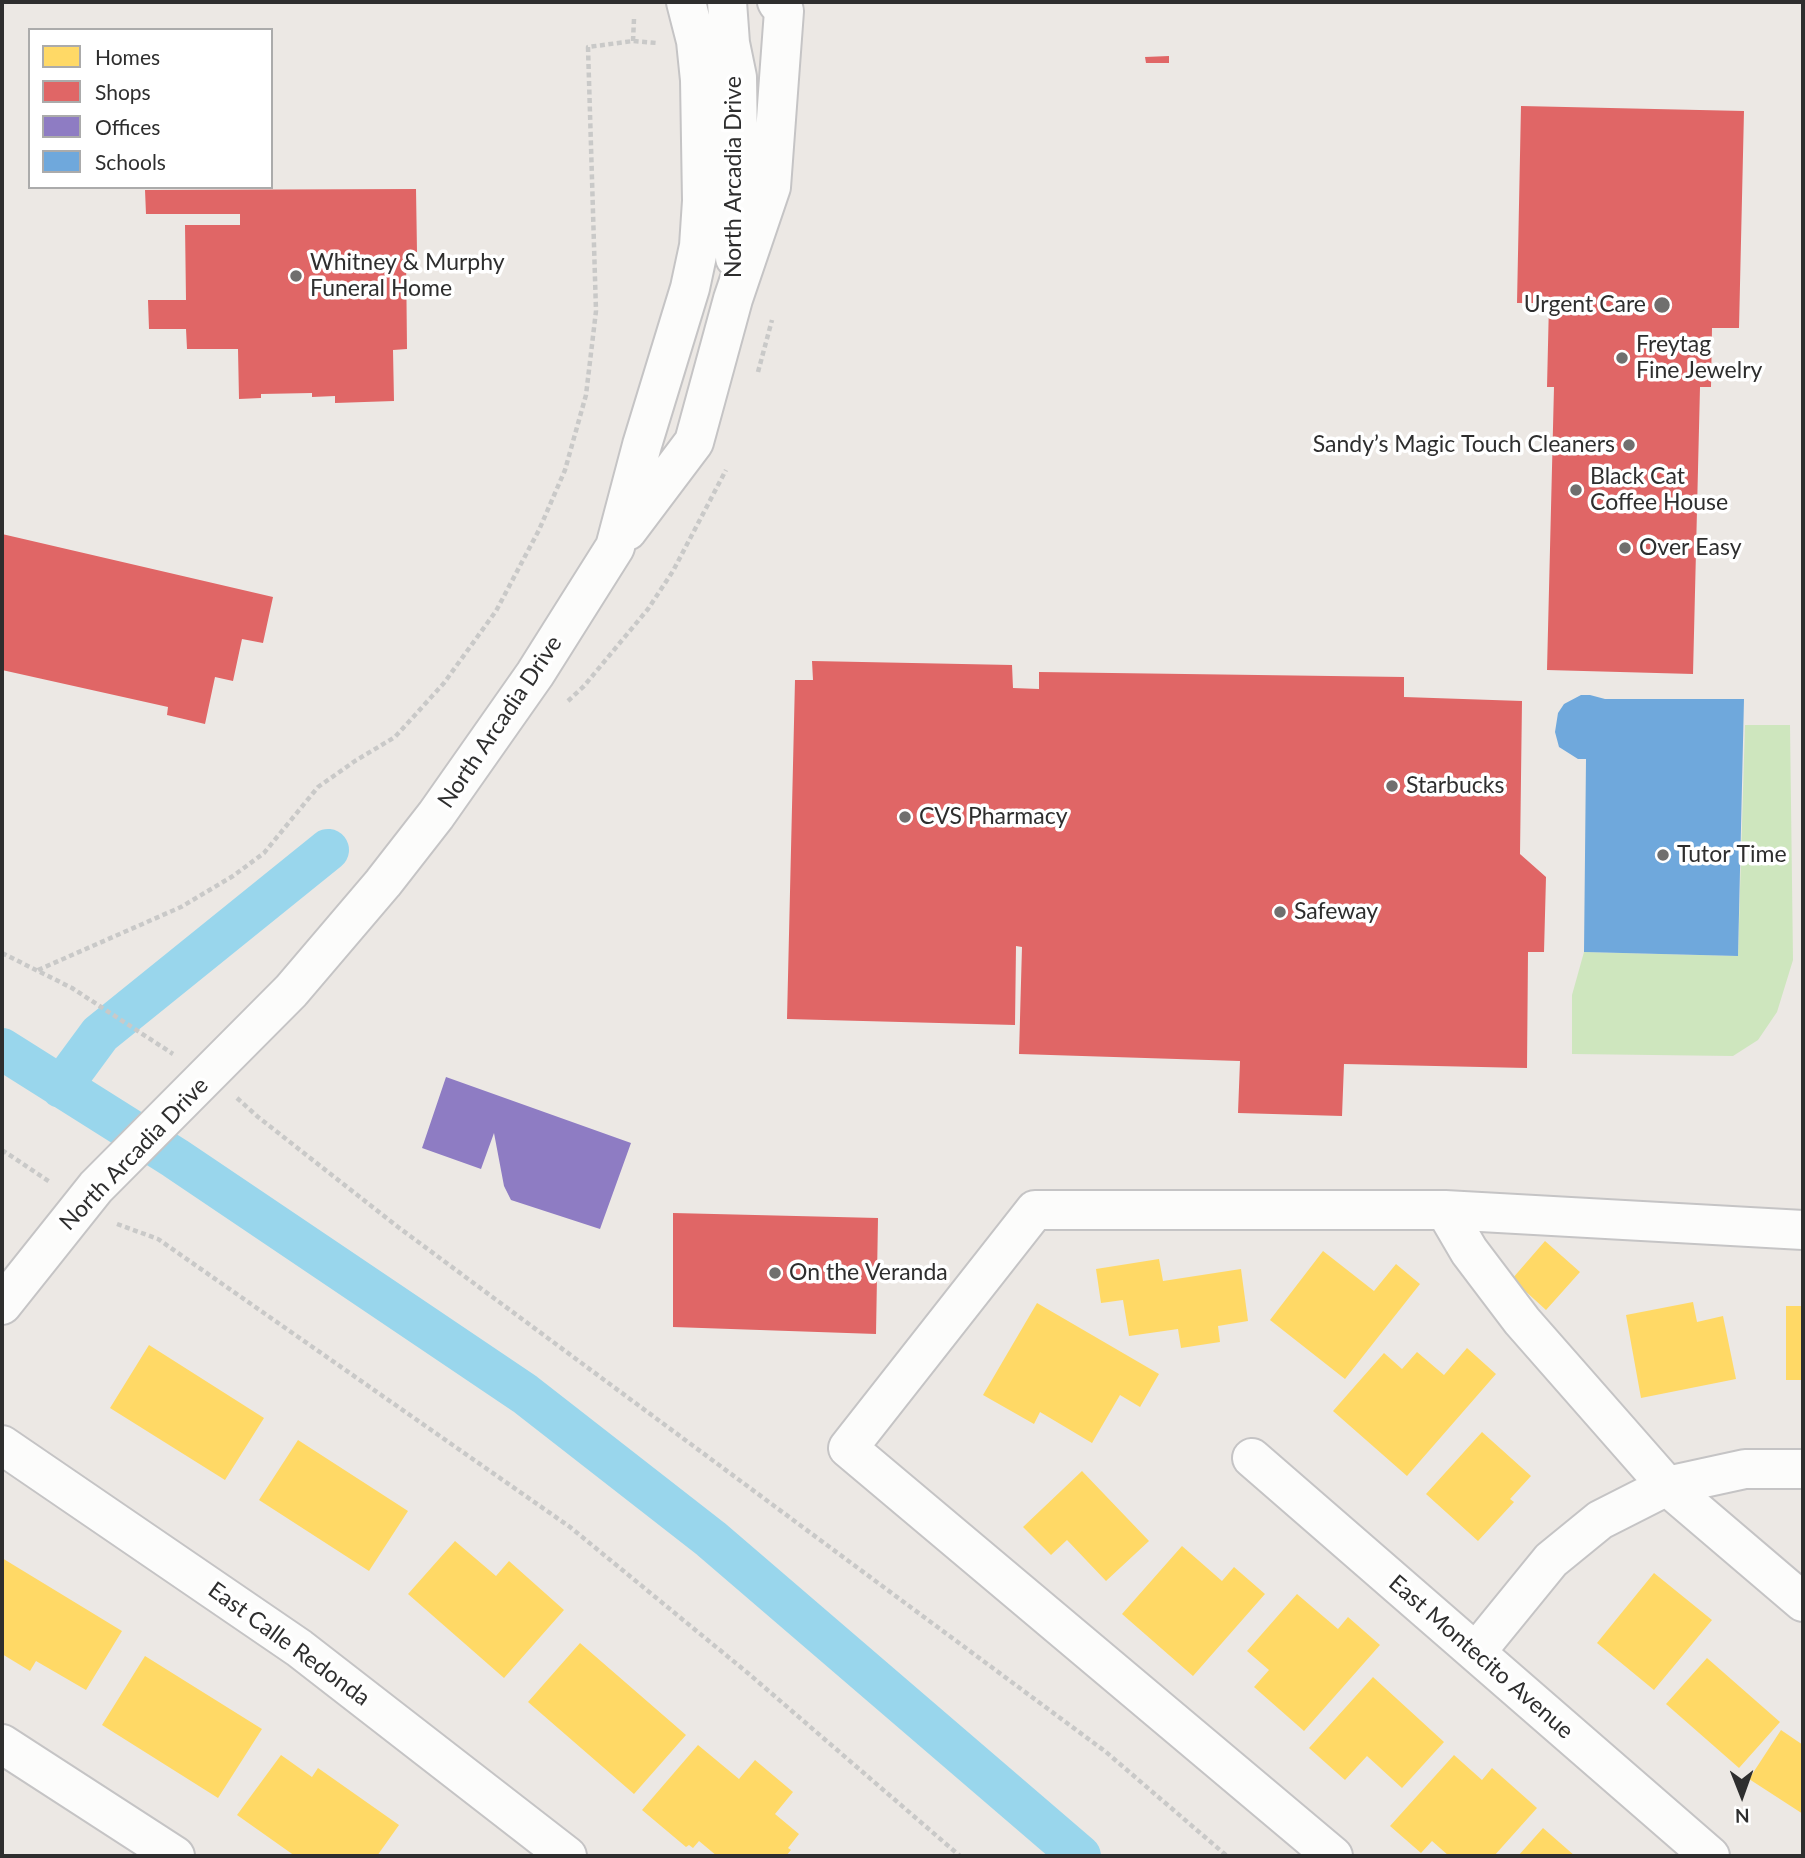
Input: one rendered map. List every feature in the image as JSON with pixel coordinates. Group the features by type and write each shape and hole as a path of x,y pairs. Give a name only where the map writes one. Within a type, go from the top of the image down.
{"street":[{"name":"North Arcadia Drive","path":"2,1306 111,1171 217,1067 330,947 436,815 535,674 615,547 642,445 690,288 699,246 702,201 700,80 696,41 686,2"},
{"name":"North Arcadia Drive","path":"727,2 730,43 737,77 738,144 733,299"},
{"name":"North Arcadia Drive","path":"733,299 771,187 784,11 777,2"},
{"path":"615,547 694,442 733,299"},
{"path":"1333,1856 848,1448 1035,1210 1445,1210 1803,1230"},
{"path":"1445,1210 1469,1251 1522,1321 1667,1486 1803,1602"},
{"name":"East Calle Redonda","path":"2,1445 299,1648 566,1856"},
{"name":"East Montecito Avenue","path":"1252,1458 1710,1856"},
{"path":"1476,1652 1551,1560 1600,1520 1667,1486 1745,1469 1803,1469"},
{"path":"2,1744 175,1856"}],"path":[{"path":"633,41 635,19"},
{"path":"37,971 181,907 233,876 264,853 318,787 395,737 444,683 496,611 539,530 565,470 586,395 596,311 588,47 633,41 667,43"},
{"path":"2,953 72,988 160,1045"},
{"path":"230,1092 398,1227 1106,1752 1227,1856"},
{"path":"2,1150 53,1184"},
{"path":"115,1224 158,1238 570,1527 749,1674 960,1856"}],"green space":[{"path":"1745,725 1790,725 1793,960 1777,1012 1758,1040 1733,1056 1572,1054 1572,995 1584,952 1738,956"}],"building: Homes":[{"path":"1545,1241 1580,1272 1546,1310 1512,1279"},
{"path":"1323,1251 1374,1291 1396,1264 1420,1284 1345,1379 1270,1320"},
{"path":"1159,1259 1163,1281 1241,1269 1248,1321 1218,1326 1220,1342 1181,1348 1178,1329 1129,1336 1123,1300 1101,1303 1096,1269"},
{"path":"1693,1302 1697,1322 1723,1316 1736,1379 1641,1398 1626,1315"},
{"path":"1037,1303 1159,1374 1140,1407 1120,1395 1092,1443 1040,1412 1034,1424 983,1395"},
{"path":"1786,1306 1803,1306 1803,1380 1786,1380"},
{"path":"149,1345 264,1418 225,1480 110,1408"},
{"path":"1467,1348 1496,1374 1407,1476 1333,1411 1384,1353 1402,1369 1417,1352 1444,1375"},
{"path":"1482,1432 1531,1476 1510,1499 1514,1502 1478,1541 1426,1494"},
{"path":"298,1440 408,1511 369,1571 259,1500"},
{"path":"1082,1471 1149,1541 1106,1581 1067,1540 1051,1555 1023,1527"},
{"path":"455,1541 496,1576 509,1561 564,1610 504,1678 408,1594"},
{"path":"1182,1546 1222,1581 1234,1567 1265,1594 1193,1676 1122,1614"},
{"path":"2,1558 122,1631 86,1690 36,1661 30,1671 2,1654"},
{"path":"1654,1573 1712,1620 1654,1690 1597,1643"},
{"path":"1297,1594 1338,1629 1348,1617 1380,1645 1304,1731 1254,1687 1269,1670 1247,1651"},
{"path":"580,1643 686,1735 634,1794 528,1702"},
{"path":"145,1656 262,1729 218,1798 102,1725"},
{"path":"1707,1658 1780,1722 1739,1768 1666,1704"},
{"path":"1373,1677 1444,1742 1402,1788 1367,1756 1345,1780 1309,1748"},
{"path":"1781,1730 1803,1745 1803,1814 1749,1779"},
{"path":"698,1745 739,1779 755,1760 793,1792 775,1814 799,1834 788,1848 791,1850 786,1856 717,1856 699,1841 693,1848 689,1845 686,1847 642,1810"},
{"path":"281,1755 312,1777 318,1768 399,1825 377,1856 295,1856 237,1815"},
{"path":"1454,1755 1482,1780 1492,1768 1537,1808 1494,1856 1449,1856 1432,1841 1421,1853 1390,1826"},
{"path":"1543,1828 1575,1856 1518,1856"}],"building: Shops":[{"path":"1169,56 1169,63 1146,63 1145,57"},
{"path":"1521,106 1744,111 1739,328 1712,328 1711,387 1700,387 1693,674 1547,670 1554,387 1547,387 1549,303 1517,303"},
{"name":"Whitney & Murphy Funeral Home","path":"416,189 417,252 406,253 407,349 393,350 394,401 335,403 335,396 312,397 312,393 261,394 261,398 239,399 238,349 187,349 186,329 149,329 148,300 186,300 185,225 240,225 240,214 146,214 145,190"},
{"path":"2,534 273,597 263,643 242,639 233,681 215,677 205,724 167,715 168,707 2,670"},
{"name":"Safeway","path":"812,661 1012,665 1013,688 1039,689 1039,672 1404,677 1404,697 1522,701 1520,854 1546,877 1544,952 1528,952 1527,1068 1344,1064 1342,1116 1238,1113 1240,1061 1019,1054 1022,947 1016,946 1015,1025 787,1019 795,680 813,680"},
{"name":"On the Veranda","path":"673,1213 878,1218 876,1334 673,1327"}],"building: Offices":[{"path":"446,1077 631,1143 600,1229 511,1200 504,1186 494,1133 481,1169 422,1148"}],"building: Schools":[{"name":"Tutor Time","path":"1581,695 1605,699 1744,699 1738,956 1584,952 1586,759 1578,759 1559,747 1555,732 1558,713 1564,704"}],"waterway":[{"path":"61,1087 100,1034 328,850"},
{"path":"2,1049 175,1158 525,1394 711,1539 1080,1856"}],"place":[{"name":"Whitney & Murphy Funeral Home","path":"296,276"},
{"name":"Urgent Care","path":"1662,305"},
{"name":"Freytag Fine Jewelry","path":"1622,358"},
{"name":"Sandy’s Magic Touch Cleaners","path":"1629,445"},
{"name":"Black Cat Coffee House","path":"1576,490"},
{"name":"Over Easy","path":"1625,548"},
{"name":"Starbucks","path":"1392,786"},
{"name":"CVS Pharmacy","path":"905,817"},
{"name":"Tutor Time","path":"1663,855"},
{"name":"Safeway","path":"1280,912"},
{"name":"On the Veranda","path":"775,1273"}]}
